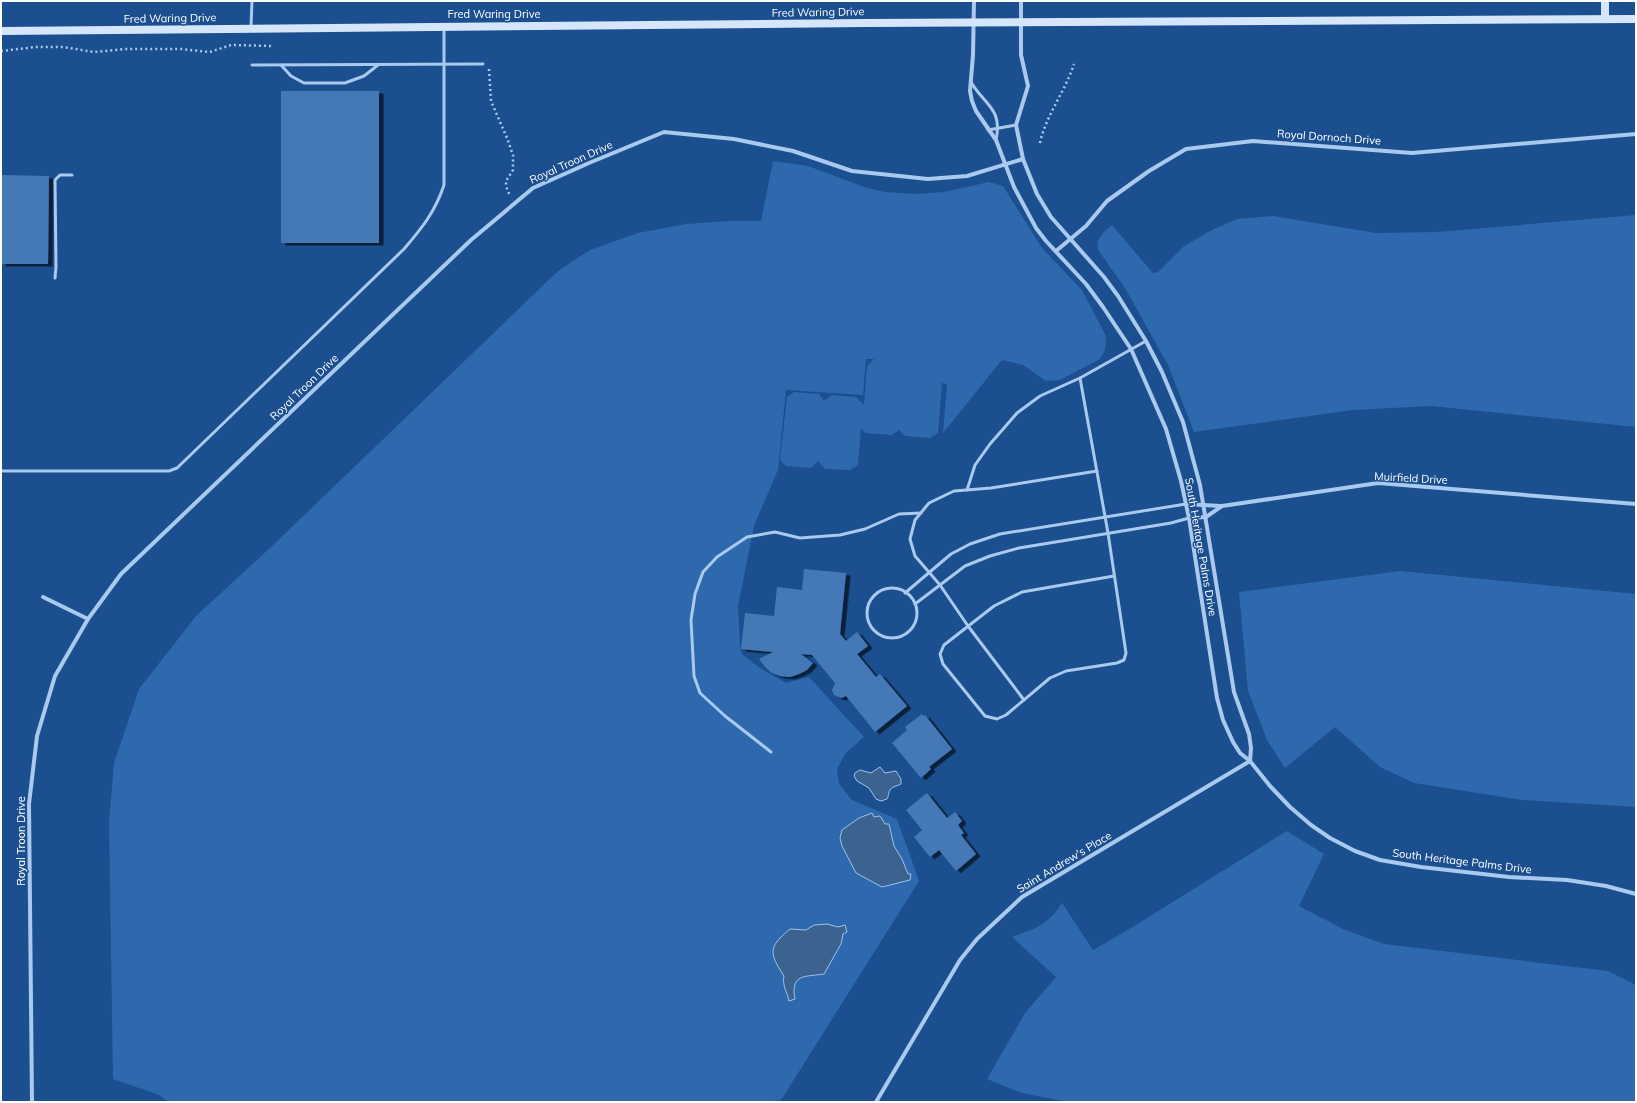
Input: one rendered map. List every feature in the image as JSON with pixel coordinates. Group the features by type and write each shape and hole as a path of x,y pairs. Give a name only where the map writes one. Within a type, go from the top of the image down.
{"main road":[{"path":"1604,1 1604,19"},
{"name":"Fred Waring Drive","path":"1,30 973,22 1636,19"}],"street":[{"name":"South Heritage Palms Drive","path":"974,1 971,82 972,101 988,130 996,140 1004,165 1030,218 1046,241 1091,290 1131,349 1166,429 1189,518 1217,698 1223,720 1240,753 1250,761 1270,786 1290,807 1311,825 1330,838 1349,848 1380,860 1421,867 1509,877 1567,880 1606,886 1636,894"},
{"name":"South Heritage Palms Drive","path":"1021,1 1021,55 1028,86 1016,125 1023,159 1037,194 1051,217 1115,291 1146,341 1162,372 1183,422 1197,471 1204,505 1234,692 1252,748 1250,761"},
{"name":"Royal Troon Drive","path":"32,1102 29,804 37,736 55,676 88,619 121,574 471,240 533,188 589,162 664,132 734,139 793,151 852,171 928,180 967,176 1023,159"},
{"name":"Royal Dornoch Drive","path":"1056,251 1086,226 1107,201 1149,171 1186,149 1253,141 1412,153 1636,134"},
{"name":"Muirfield Drive","path":"1206,517 1222,506 1378,483 1636,504"},
{"path":"1186,504 1222,506"},
{"path":"1189,518 1206,517"},
{"path":"43,597 88,619"},
{"name":"Saint Andrew's Place","path":"876,1102 960,960 977,939 1022,897 1250,761"}],"lane":[{"path":"252,1 252,28"},
{"path":"1,471 170,471 177,468 404,249 423,228 438,202 444,185 444,26"},
{"path":"252,65 483,64"},
{"path":"281,65 291,76 304,83 345,83 364,76 378,65"},
{"path":"971,82 975,90 993,110 998,128 996,140"},
{"path":"988,130 1016,125"},
{"path":"55,278 55,180 60,175 72,174"},
{"path":"967,490 975,465 990,444 1017,413 1040,396 1080,378 1146,341"},
{"path":"1080,378 1108,533 1126,653 1124,660 1117,663 1066,671 1050,678 1006,715 996,719 985,716 943,664 940,654 944,645 994,606 1022,592 1114,576"},
{"path":"1024,700 968,626 940,585 915,556 910,539 915,520 930,503 954,491 991,488 1097,471"},
{"path":"906,593 952,554 970,544 1000,534 1186,504"},
{"path":"771,752 725,716 700,693 694,676 691,620 695,594 703,572 717,557 747,537 775,532 800,538 840,535 865,529 899,514 921,513"},
{"path":"915,604 965,566 990,556 1018,548 1189,518"},
{"path":"890,589 898,589 906,593 915,604 917,613 916,621 912,628 906,634 891,638 876,632 868,619 867,610 874,596 882,591 890,589"}],"path":[{"path":"1,51 36,47 63,47 94,52 126,49 181,49 210,52 231,45 271,46"},
{"path":"483,64 488,68 491,101 511,148 513,170 506,181 506,190 515,202"},
{"path":"1040,142 1043,130 1067,85 1074,64"}],"shaded area":[{"path":"773,161 808,166 867,188 885,192 916,194 944,192 989,182 1003,186 1042,248 1082,290 1106,336 1105,350 1100,359 1060,380 1046,381 1023,365 1002,360 943,433 947,384 942,383 938,433 930,438 905,436 899,430 892,435 866,433 861,429 858,465 850,470 825,469 818,461 811,468 786,466 780,460 787,397 794,392 819,394 824,401 832,395 856,397 864,405 867,366 874,359 866,359 863,395 786,390 778,470 754,526 738,606 740,645 742,654 760,668 786,683 809,677 864,737 846,753 837,769 839,784 852,800 897,819 919,881 783,1097 779,1102 168,1102 159,1095 113,1079 109,822 114,763 139,689 196,616 271,547 558,271 590,250 638,233 686,224 730,221 761,221"},
{"path":"1636,215 1636,427 1431,406 1353,410 1194,432 1168,365 1125,288 1098,250 1099,238 1112,225 1153,273 1158,272 1184,246 1212,230 1237,219 1273,216 1376,233 1437,232"},
{"path":"1400,571 1636,594 1636,807 1522,800 1414,783 1380,767 1335,727 1285,768 1267,740 1248,691 1239,592"},
{"path":"880,767 885,773 896,771 901,779 901,784 891,789 887,799 881,801 876,799 869,788 857,781 854,776 855,773 860,770 871,773"},
{"path":"872,813 874,817 880,816 885,824 889,824 894,846 902,859 908,874 911,874 910,880 882,887 856,873 842,846 840,838 842,830 859,818"},
{"path":"1287,831 1324,854 1299,906 1343,929 1384,944 1608,971 1636,985 1636,1102 1067,1102 1022,1093 987,1079 1025,1013 1056,977 1012,937 1034,928 1046,921 1057,911 1062,903 1093,950"},
{"path":"827,924 838,927 845,925 847,932 843,934 841,944 824,974 806,976 797,980 794,991 795,999 789,1001 784,986 784,976 774,956 774,946 790,929 806,930 814,925"}],"building":[{"path":"281,91 379,91 379,243 281,243"},
{"path":"1,175 49,176 48,264 1,264"},
{"path":"804,569 846,573 840,634 846,641 857,632 868,646 857,654 876,677 880,674 907,706 875,732 846,696 841,698 834,695 832,690 835,683 812,655 801,654 813,663 807,670 790,677 772,673 759,659 773,652 741,649 745,613 774,616 777,587 802,590"},
{"path":"922,714 923,716 925,715 952,749 929,767 931,769 921,778 892,743 907,730 905,727"},
{"path":"927,793 947,818 955,812 962,821 958,825 964,833 961,835 976,854 956,871 939,850 930,857 914,837 922,830 906,810"}]}
